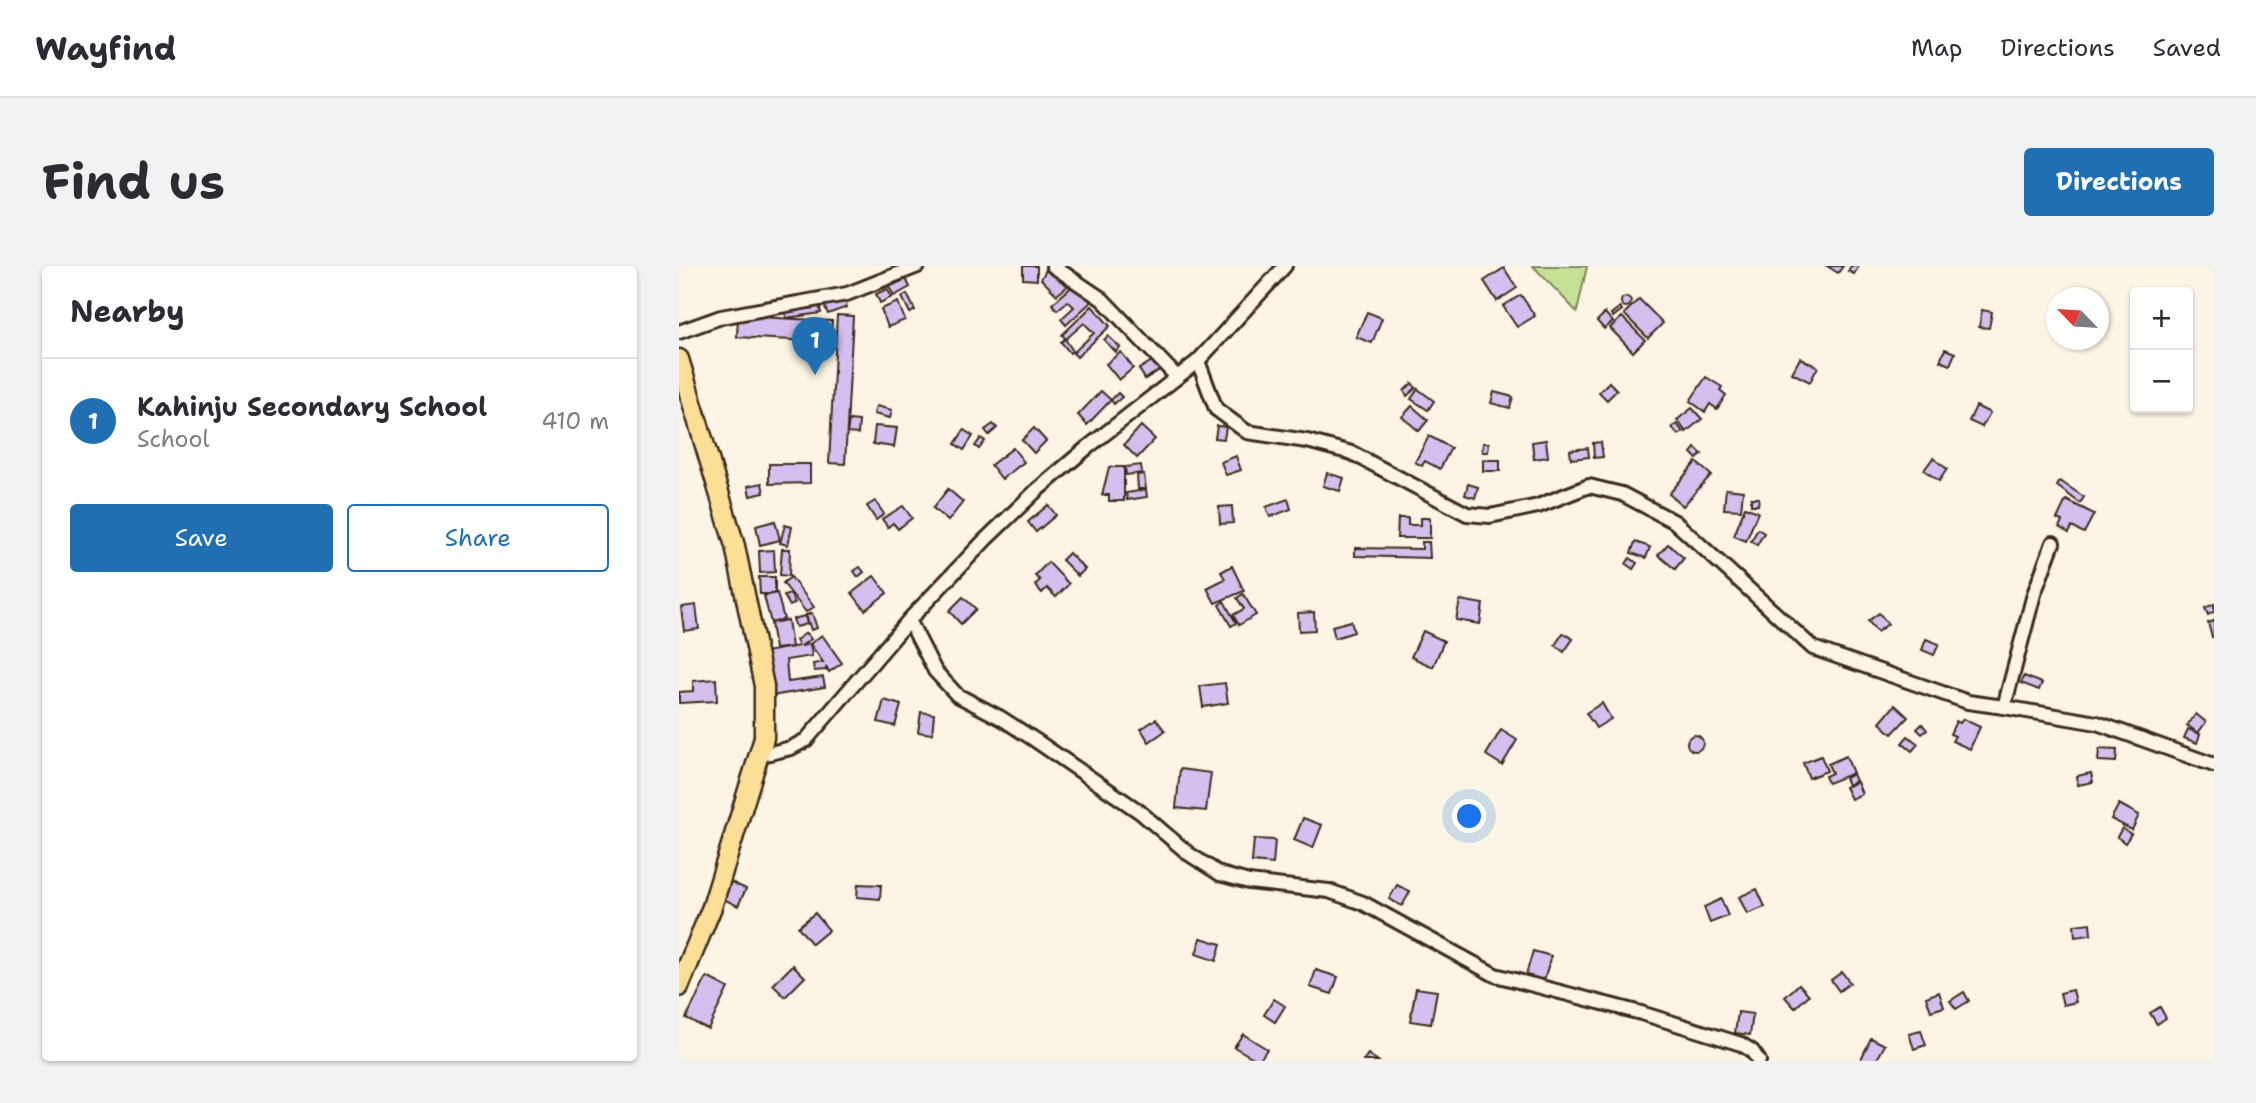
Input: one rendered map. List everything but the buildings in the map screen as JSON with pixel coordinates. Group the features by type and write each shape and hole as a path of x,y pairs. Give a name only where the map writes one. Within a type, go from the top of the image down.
{"main road":[{"path":"679,359 720,489 747,596 764,686 762,755 712,907 679,987"}],"street":[{"path":"679,332 721,317 847,294 918,266"},
{"path":"1053,266 1102,299 1177,377"},
{"path":"762,755 791,748 807,740 909,620 1037,490 1198,362 1285,266"},
{"path":"1198,362 1216,409 1225,419 1247,432 1328,445 1352,453 1467,514 1490,516 1538,506 1589,486 1611,491 1675,522 1813,648 1968,702 2097,723 2214,765"},
{"path":"2004,707 2034,594 2053,543"},
{"path":"909,620 935,671 957,695 1035,740 1140,812 1189,854 1220,874 1249,882 1329,891 1363,903 1495,975 1641,1013 1741,1044 1752,1051 1759,1061"}],"green space":[{"path":"1533,266 1587,266 1577,312"}],"place":[{"name":"Kahinju Secondary School","path":"815,375"}]}
